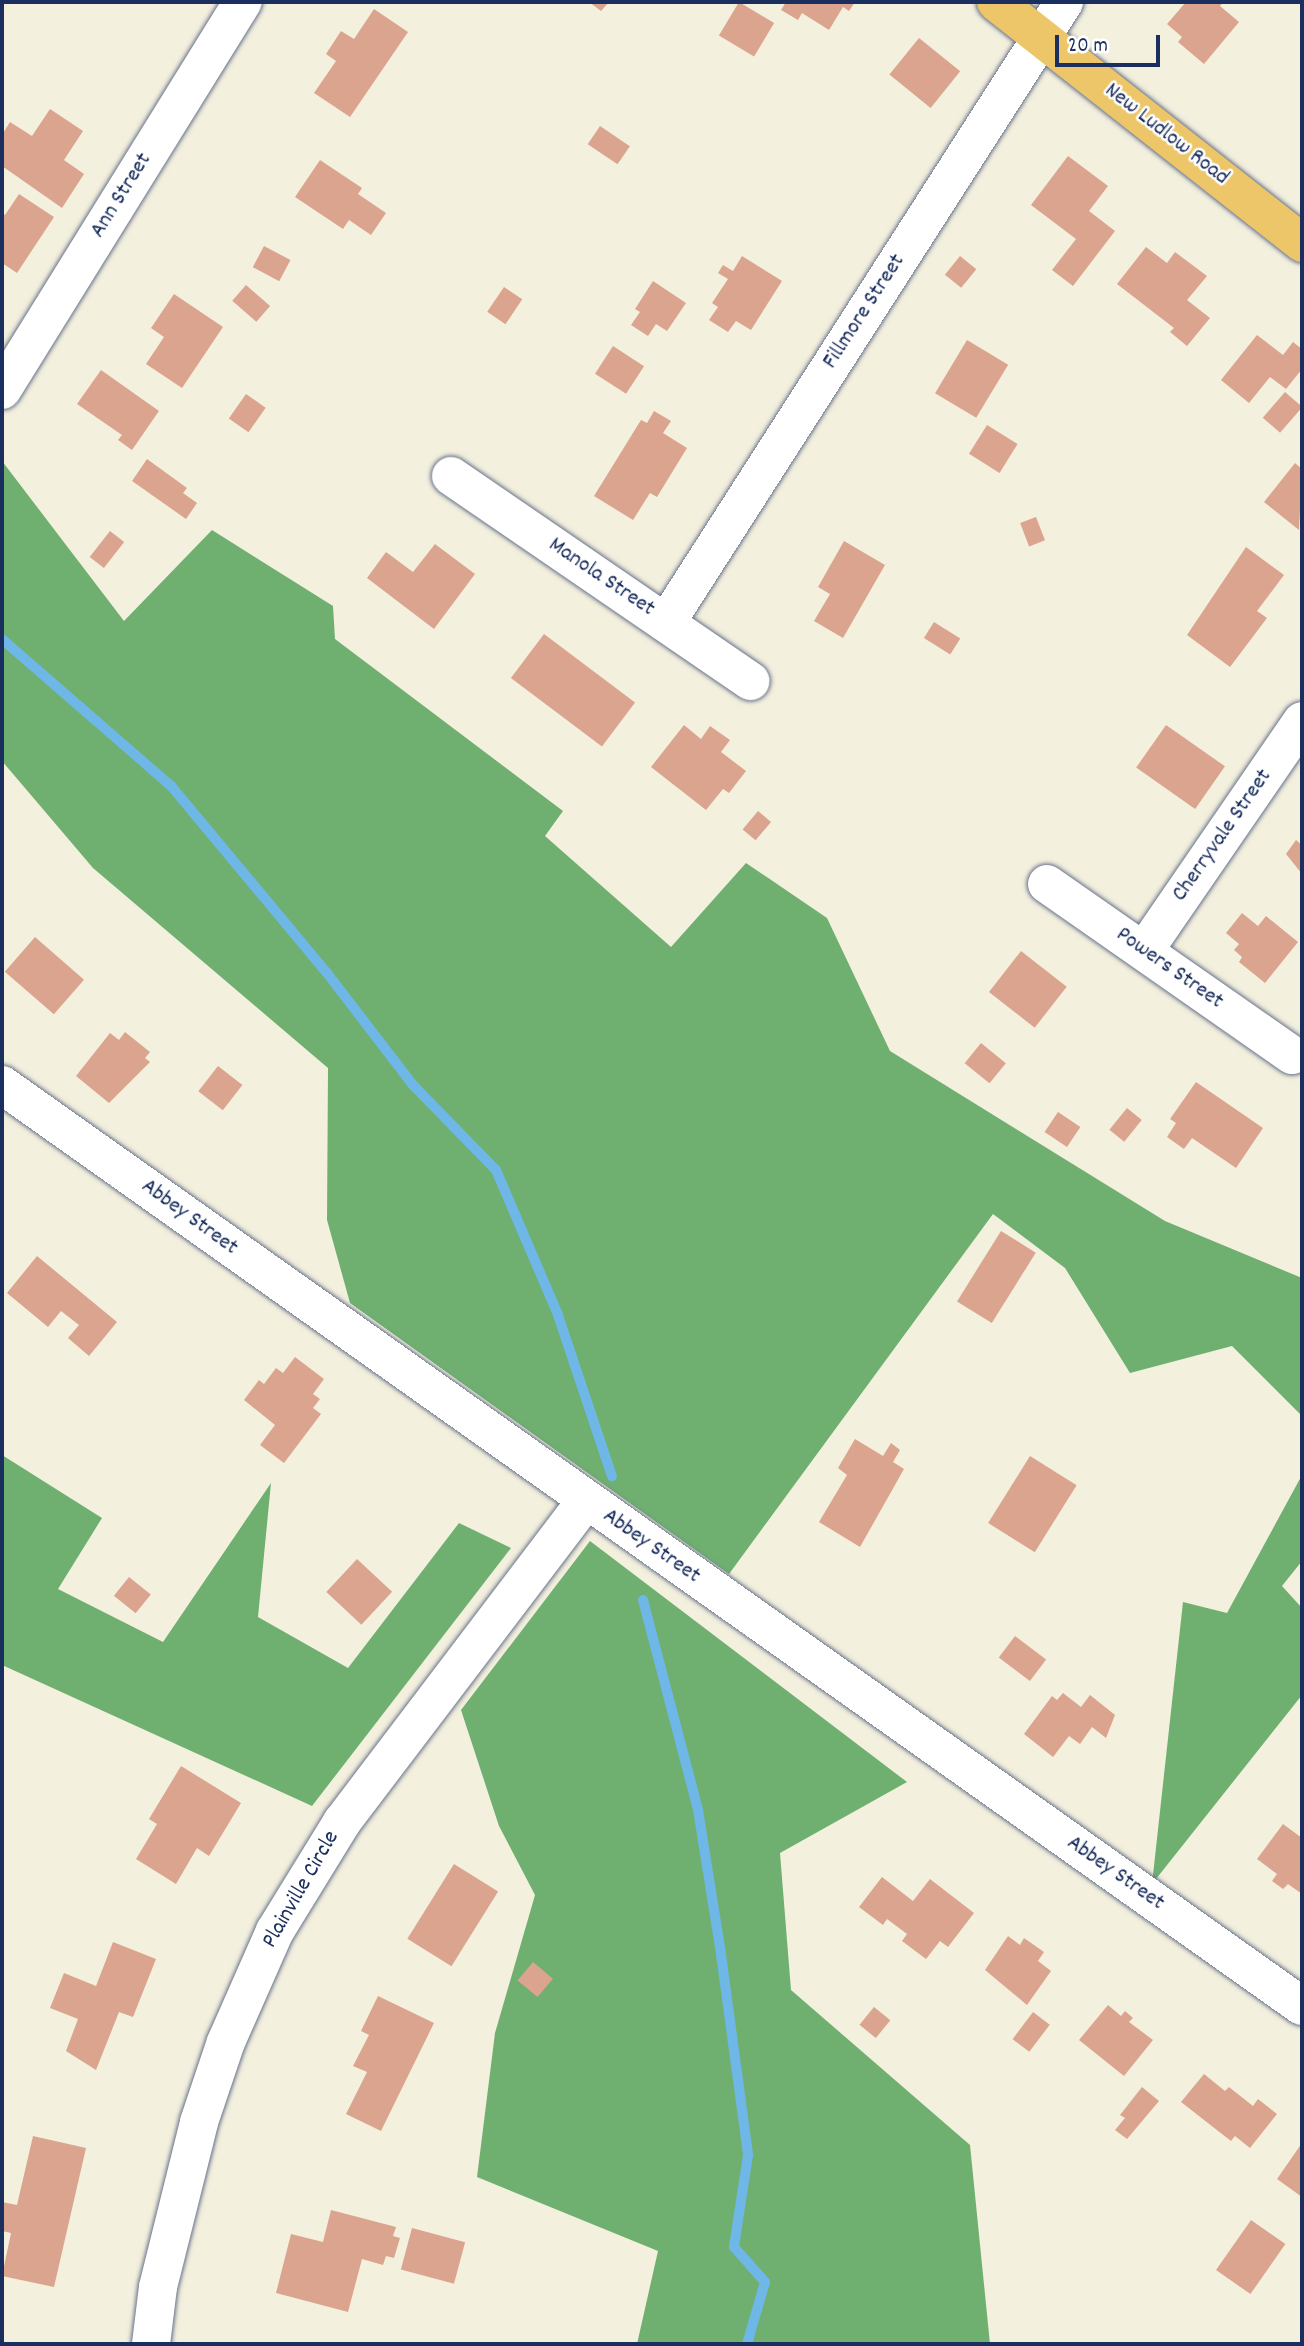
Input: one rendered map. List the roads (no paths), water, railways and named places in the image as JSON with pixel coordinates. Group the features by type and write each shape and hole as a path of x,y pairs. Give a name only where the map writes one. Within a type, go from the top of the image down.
{"main road":[{"name":"New Ludlow Road","path":"996,2 1302,243"}],"street":[{"name":"Ann Street","path":"2,390 243,2"},
{"name":"Fillmore Street","path":"666,623 1064,2"},
{"name":"Manola Street","path":"451,476 750,681"},
{"name":"Cherryvale Street","path":"1144,951 1302,721"},
{"name":"Powers Street","path":"1047,884 1292,1055"},
{"name":"Abbey Street","path":"2,1085 1302,2006"},
{"name":"Plainville Circle","path":"151,2344 158,2287 200,2122 226,2042 275,1931 342,1822 586,1501"}],"waterway":[{"path":"2,639 172,787 327,973 413,1085 496,1170 558,1315 612,1476"},
{"path":"643,1600 698,1810 720,1947 748,2155 734,2247 765,2282 747,2344"}]}
